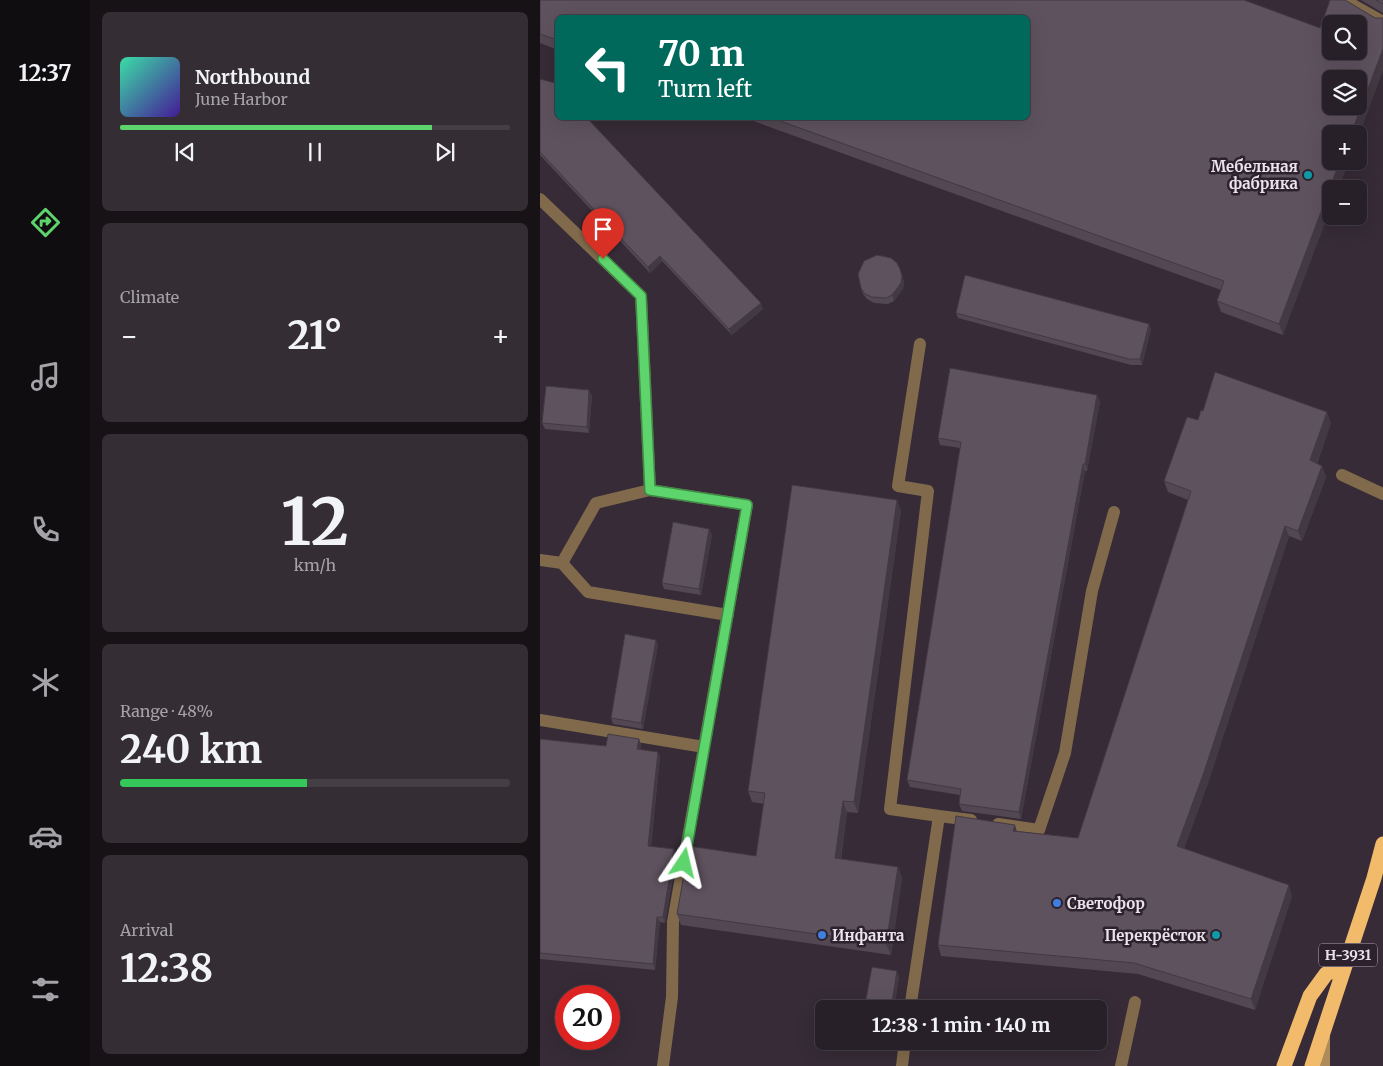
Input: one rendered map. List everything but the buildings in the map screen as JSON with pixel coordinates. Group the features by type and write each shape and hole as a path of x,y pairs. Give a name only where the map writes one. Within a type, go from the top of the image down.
{"highway":[{"name":"Н-3931","path":"1312,1066 1374,878 1383,844"},
{"path":"1284,1066 1310,996 1326,974 1346,964"}],"main road":[{"path":"1324,1029 1324,1066"}],"lane":[{"path":"1344,0 1383,22"},
{"path":"540,199 641,296 650,490"},
{"path":"920,344 898,486 928,491 890,809 1039,830 1065,753 1092,591 1114,512"},
{"path":"1342,475 1383,494"},
{"path":"562,563 596,503 650,490 747,505 674,922 672,997 664,1066"},
{"path":"540,560 562,563 588,592 728,615"},
{"path":"540,720 704,747"},
{"path":"911,1000 939,816"},
{"path":"1122,1066 1135,1002"},
{"path":"902,1066 905,1050"}],"place":[{"name":"Мебельная фабрика","path":"1308,175"},
{"name":"Светофор","path":"1057,903"},
{"name":"Инфанта","path":"822,935"},
{"name":"Перекрёсток","path":"1216,935"}],"route":[{"path":"603,259 641,296 650,490 747,505 684,863"}]}
